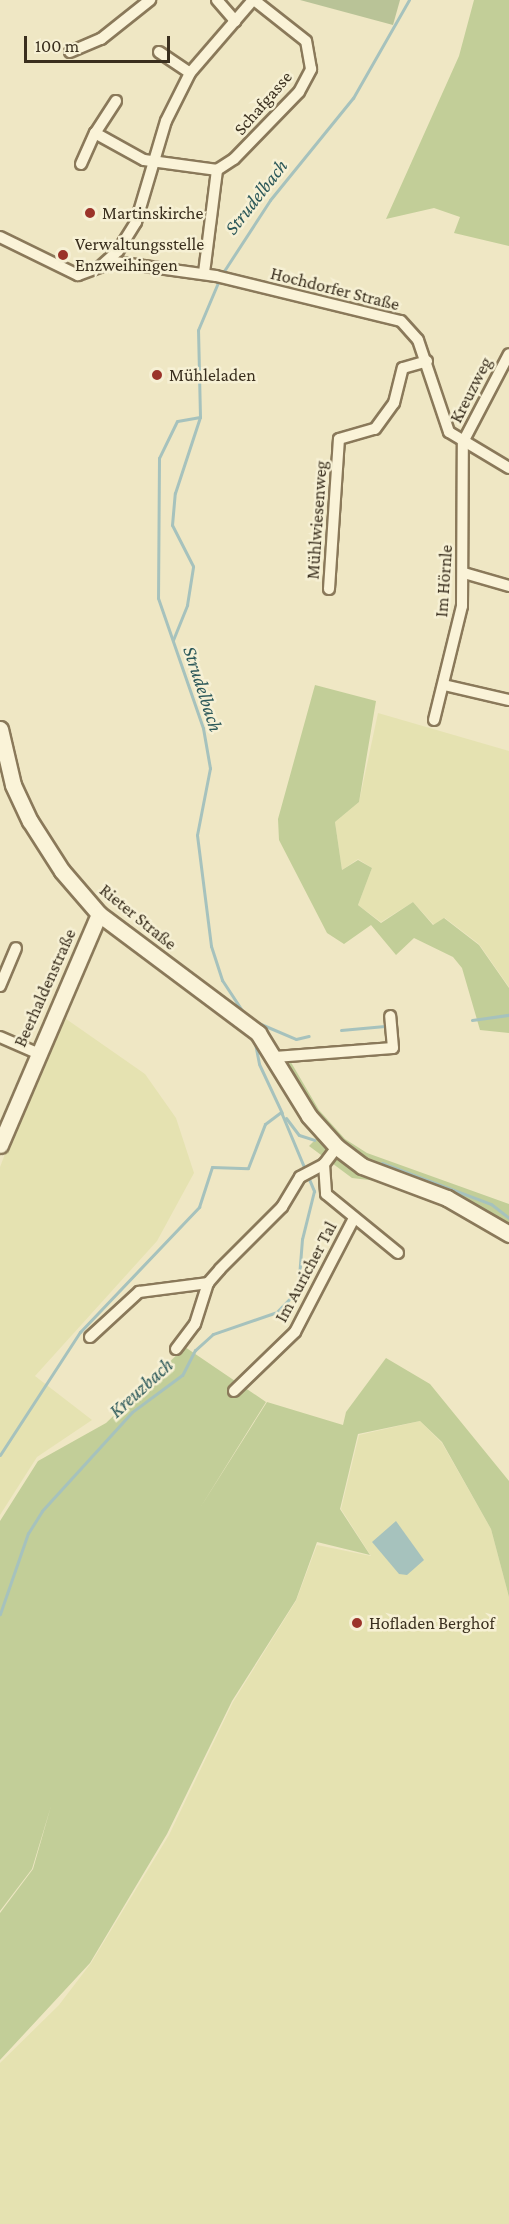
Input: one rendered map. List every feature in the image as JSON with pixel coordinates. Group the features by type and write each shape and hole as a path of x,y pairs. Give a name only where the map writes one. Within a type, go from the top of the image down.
{"street":[{"path":"70,52 101,39 150,0"},
{"path":"217,0 235,21"},
{"path":"0,237 68,271 88,273 108,261 130,236 166,121 190,73 254,0"},
{"name":"Schafgasse","path":"217,170 282,112 311,69 306,41 254,0"},
{"path":"159,52 190,73"},
{"path":"81,164 95,133 116,101"},
{"path":"95,133 154,160 217,170 204,273"},
{"name":"Hochdorfer Straße","path":"108,261 204,273 392,316 411,329 427,361 444,421 463,442 509,468"},
{"name":"Kreuzweg","path":"463,442 509,354"},
{"name":"Mühlwiesenweg","path":"329,590 339,439 375,429 394,403 403,368 427,361"},
{"name":"Im Hörnle","path":"434,720 444,685 464,573 463,442"},
{"path":"464,573 509,586"},
{"path":"444,685 509,700"},
{"name":"Rieter Straße","path":"0,729 13,785 30,821 62,871 99,914 262,1037 309,1116 337,1147 362,1166 457,1203 509,1234"},
{"name":"Beerhaldenstraße","path":"0,1145 37,1053 99,914"},
{"path":"0,986 16,948"},
{"path":"275,1057 393,1048 391,1024"},
{"path":"0,1037 37,1053"},
{"path":"176,1349 195,1324 208,1284 282,1207 300,1177 320,1165 337,1147"},
{"path":"320,1165 327,1194 398,1253"},
{"name":"Im Auricher Tal","path":"234,1391 295,1332 354,1218"},
{"path":"90,1337 140,1292 208,1284"}],"shaded area":[{"path":"378,713 509,751 509,987 479,944 445,918 434,925 413,902 381,922 358,905 372,868 358,859 342,870 335,822 359,802"},
{"path":"59,1014 145,1074 176,1118 194,1173 157,1241 35,1376 92,1420 37,1457 0,1515 0,1167"},
{"path":"420,1421 442,1443 491,1529 509,1597 509,2224 0,2224 0,2063 59,2005 91,1963 169,1835 233,1702 296,1601 317,1545 371,1556 341,1509 359,1435"}],"green space":[{"path":"300,0 400,0 393,25"},
{"path":"474,0 509,0 509,246 454,233 460,217 434,208 386,219 459,56"},
{"path":"315,685 376,701 359,802 335,822 342,870 358,860 372,868 358,905 381,923 413,902 433,925 444,918 479,945 509,988 509,1033 480,1030 462,968 453,957 414,938 396,955 371,925 344,944 327,933 279,840 278,819"},
{"path":"289,1059 319,1110 345,1139 367,1153 509,1204 509,1229 403,1184 352,1178 309,1146 328,1127 282,1060"},
{"path":"185,1347 266,1402 200,1508 267,1402 343,1425 346,1412 386,1358 430,1384 509,1481 509,1597 491,1529 442,1442 420,1421 358,1434 340,1509 370,1555 317,1542 296,1600 232,1701 167,1834 90,1963 0,2060 0,1913 33,1869 51,1806 32,1869 0,1911 0,1521 38,1461 106,1423"}],"water":[{"path":"396,1521 424,1560 407,1575 399,1574 372,1542"}],"waterway":[{"name":"Strudelbach","path":"222,274 270,200 353,98 409,0"},
{"name":"Strudelbach","path":"173,640 187,605 193,566 172,525 175,493 200,417 198,330 219,280"},
{"name":"Strudelbach","path":"200,417 177,421 159,458 158,598 203,728 210,768 197,835 211,946 222,980 247,1018"},
{"path":"472,1020 509,1015"},
{"path":"256,1022 296,1039 309,1036"},
{"path":"341,1030 385,1026"},
{"name":"Strudelbach","path":"254,1038 259,1064 282,1113"},
{"name":"Kreuzbach","path":"0,1455 80,1332 199,1207 212,1167 248,1168 265,1124 281,1112 314,1191 302,1239 298,1290 277,1312 213,1334 195,1350 182,1375 132,1412 42,1511 28,1533 0,1614"},
{"name":"Strudelbach","path":"286,1118 299,1135 314,1140"},
{"name":"Strudelbach","path":"382,1163 491,1204 509,1218"}],"place":[{"name":"Martinskirche","path":"90,213"},
{"name":"Verwaltungsstelle Enzweihingen","path":"63,255"},
{"name":"Mühleladen","path":"157,375"},
{"name":"Hofladen Berghof","path":"357,1623"}]}
